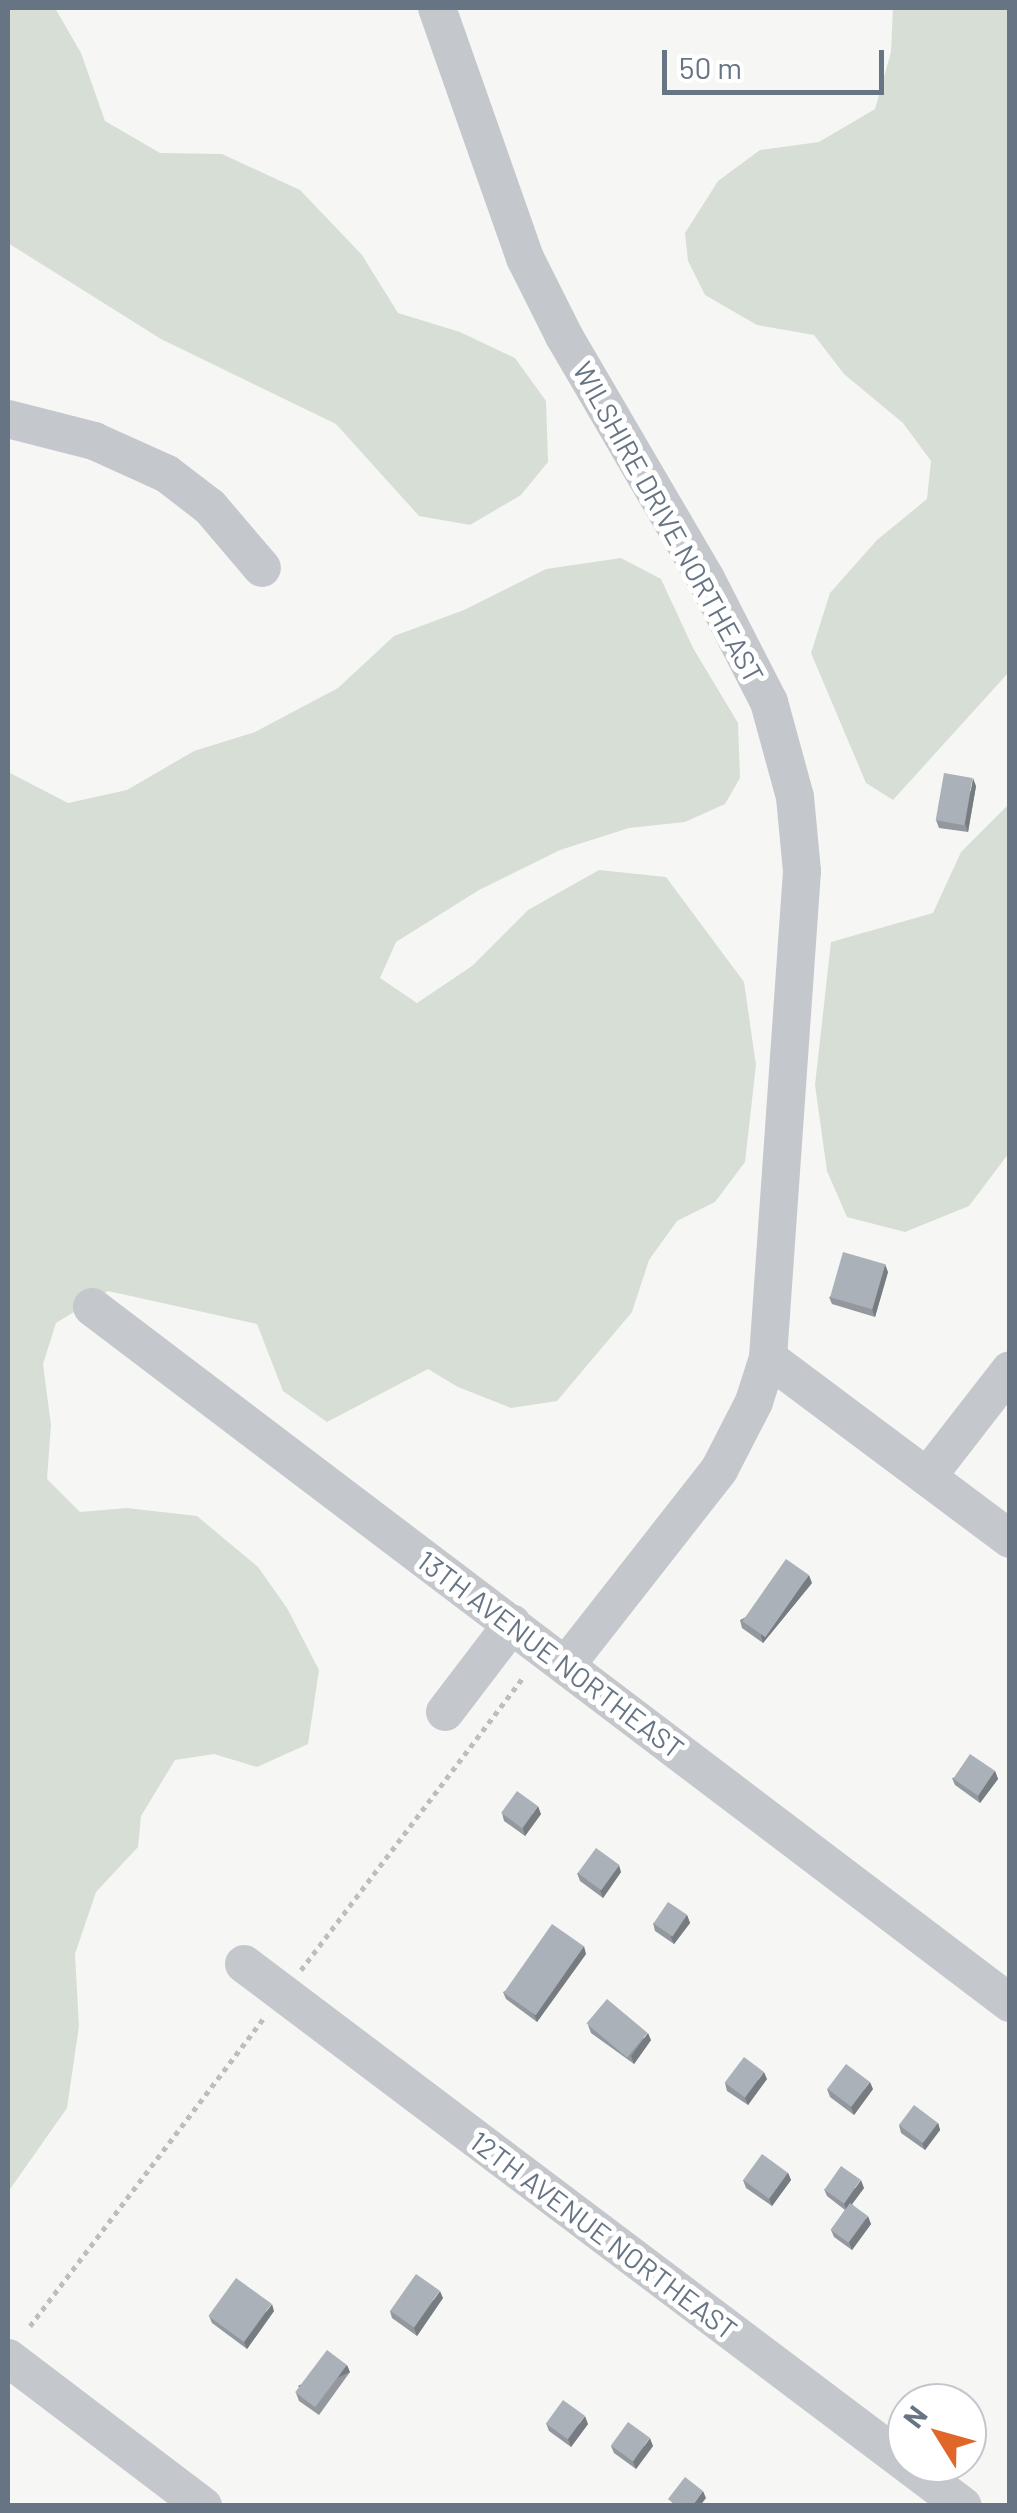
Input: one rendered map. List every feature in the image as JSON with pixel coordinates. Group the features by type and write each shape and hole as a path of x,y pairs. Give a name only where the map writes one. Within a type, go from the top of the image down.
{"street":[{"name":"WILSHIRE DRIVE NORTHEAST","path":"436,8 525,258 564,336 706,579 769,702 785,752 797,816 802,912 768,1358 754,1402 719,1470 566,1665"},
{"path":"8,419 94,441 166,474 210,507 262,568"},
{"name":"13TH AVENUE NORTHEAST","path":"92,1307 1010,2003"},
{"path":"768,1358 1010,1539"},
{"path":"927,1477 1010,1370"},
{"path":"445,1712 512,1624"},
{"name":"12TH AVENUE NORTHEAST","path":"244,1964 963,2506"},
{"path":"8,2358 203,2506"}],"shaded area":[{"path":"8,8 55,8 81,53 105,121 160,153 222,154 300,190 362,255 398,313 460,332 515,358 546,401 548,462 521,495 470,525 419,516 336,424 161,339 8,243"},
{"path":"893,8 1010,8 1009,672 893,800 866,783 811,653 830,593 877,540 927,499 931,461 903,423 844,374 814,335 757,325 705,295 688,261 685,233 718,181 760,150 819,142 875,109 891,52"},
{"path":"621,558 661,579 693,648 738,723 740,778 725,804 685,822 629,828 560,850 479,890 396,942 380,978 417,1003 472,966 528,910 599,870 666,877 744,982 756,1065 745,1162 715,1202 677,1221 649,1260 632,1312 557,1401 511,1408 458,1387 428,1369 327,1422 283,1391 257,1324 108,1291 56,1323 43,1364 51,1425 47,1479 80,1512 127,1508 197,1516 258,1567 287,1608 319,1670 308,1744 257,1767 214,1754 175,1760 141,1816 138,1847 96,1892 75,1954 79,2026 67,2108 8,2192 8,772 68,803 127,790 194,751 255,732 338,688 394,636 464,610 546,569"},
{"path":"1009,804 1009,1153 969,1206 905,1232 847,1217 827,1171 815,1085 831,942 933,913 961,852"}],"building":[{"path":"944,773 973,778 964,825 936,820"},
{"path":"843,1252 885,1264 872,1309 830,1297"},
{"path":"786,1559 809,1575 765,1637 742,1621"},
{"path":"970,1754 995,1771 978,1796 953,1779"},
{"path":"517,1791 538,1806 522,1828 501,1813"},
{"path":"596,1848 619,1865 601,1890 578,1873"},
{"path":"668,1902 687,1915 673,1936 653,1924"},
{"path":"552,1924 584,1946 536,2015 504,1993"},
{"path":"607,1999 648,2033 627,2058 586,2024"},
{"path":"744,2057 764,2072 745,2098 725,2083"},
{"path":"846,2064 870,2082 851,2107 827,2089"},
{"path":"914,2105 938,2123 923,2143 899,2125"},
{"path":"762,2154 788,2173 769,2199 743,2180"},
{"path":"841,2166 861,2180 844,2204 824,2190"},
{"path":"850,2203 868,2216 848,2243 831,2230"},
{"path":"416,2274 440,2291 414,2327 390,2311"},
{"path":"236,2278 272,2304 244,2342 208,2316"},
{"path":"327,2350 347,2365 315,2407 295,2392"},
{"path":"563,2400 585,2416 568,2439 546,2423"},
{"path":"628,2422 650,2438 633,2461 611,2445"},
{"path":"685,2477 703,2491 692,2506 676,2506 668,2499"}]}
